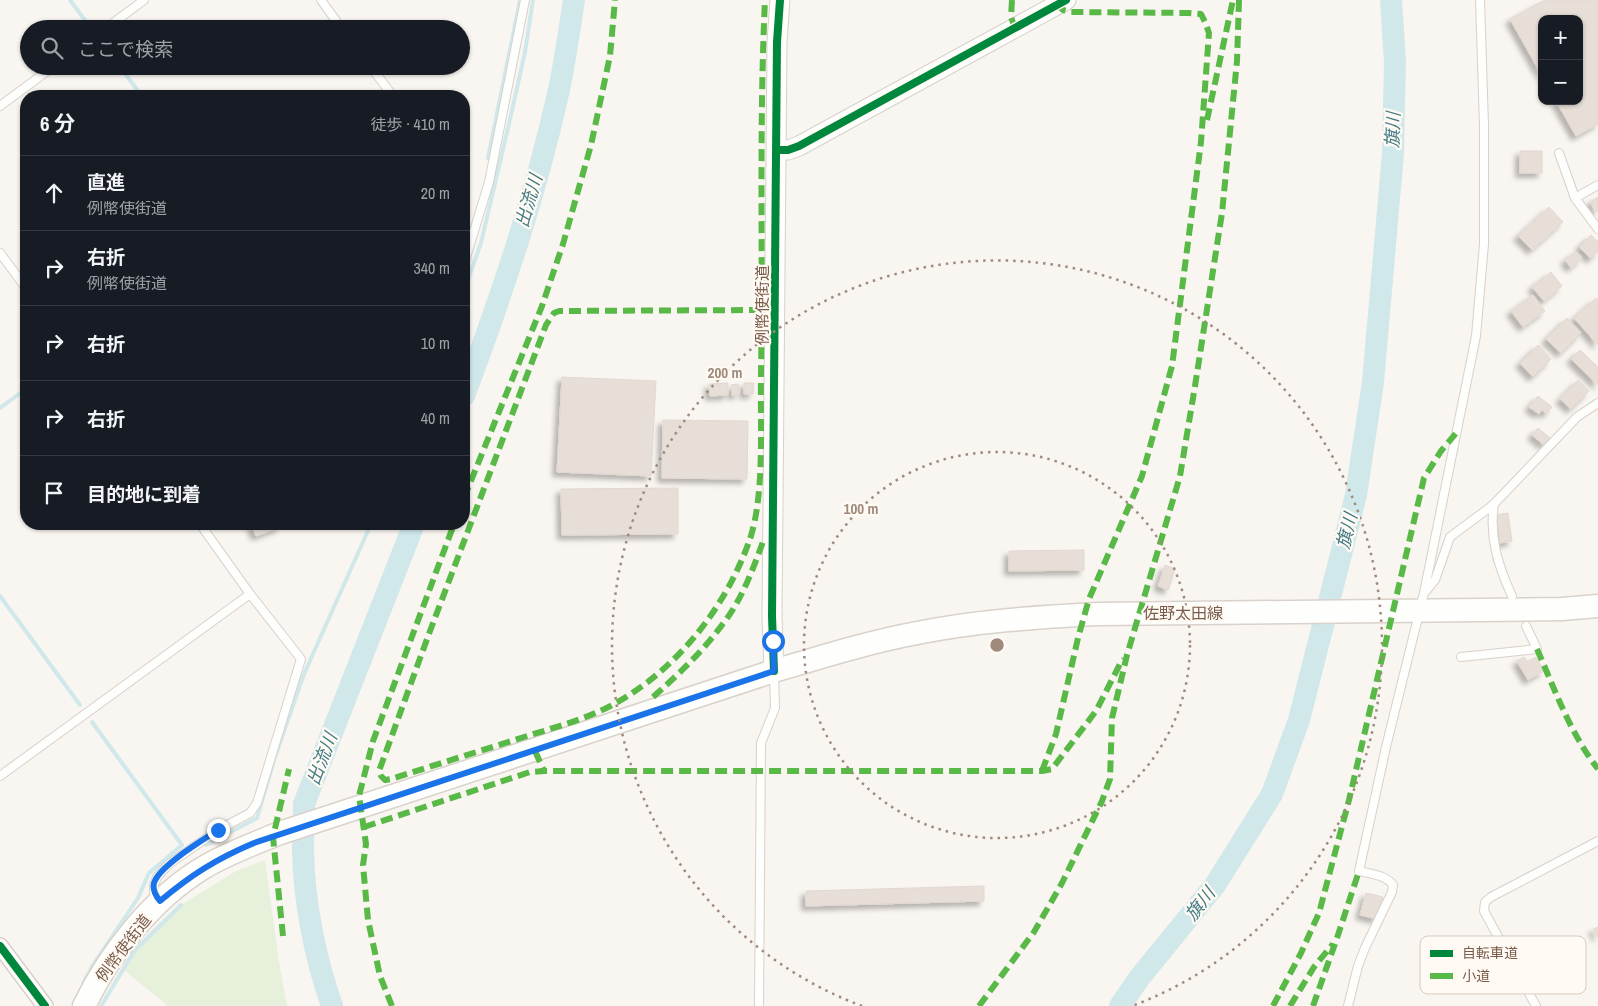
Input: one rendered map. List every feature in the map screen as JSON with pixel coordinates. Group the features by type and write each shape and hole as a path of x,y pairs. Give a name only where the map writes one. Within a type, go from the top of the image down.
{"main road":[{"name":"佐野太田線","path":"774,671 887,640 955,627 1046,617 1418,605 1562,609 1598,606"},
{"name":"例幣使街道","path":"84,1006 103,970 127,937 160,901 194,874 217,860 254,843 280,834 774,671"}],"street":[{"name":"例幣使街道","path":"774,671 772,616 780,0"},
{"path":"777,150 788,150 799,146 1066,0"},
{"path":"0,946 44,1006"}],"lane":[{"path":"117,20 144,0"},
{"path":"321,0 335,20"},
{"path":"470,244 489,182 525,0"},
{"path":"1348,1006 1358,966 1392,892 1393,885 1390,880 1359,871 1447,484 1476,327 1484,244 1484,125 1480,0"},
{"path":"22,90 42,75"},
{"path":"377,75 388,90"},
{"path":"0,106 20,91"},
{"path":"1559,153 1575,198 1598,228"},
{"path":"1575,198 1598,185"},
{"path":"0,253 20,280"},
{"path":"1418,605 1435,580 1450,537 1494,504 1577,417 1598,403"},
{"path":"1494,504 1492,517 1494,547 1498,564 1512,596"},
{"path":"160,901 154,893 154,884 157,877 169,864 218,830 250,813 257,803 302,660 250,594 204,530"},
{"path":"0,776 250,594"},
{"path":"1461,657 1537,649 1526,626"},
{"path":"759,1006 760,743 774,708 774,671"},
{"path":"1498,936 1484,911 1485,902 1491,897 1598,841"},
{"path":"1529,994 1536,1006"}],"green space":[{"path":"265,860 287,1006 168,1006 123,969 134,952 181,905 236,871"}],"building":[{"path":"1545,0 1598,0 1598,124 1576,136 1558,105 1583,105 1583,15 1538,15 1538,69 1510,19"},
{"path":"1520,151 1542,151 1542,173 1520,173"},
{"path":"1598,197 1598,211 1596,212 1590,202"},
{"path":"1549,207 1563,222 1532,250 1518,236"},
{"path":"1591,235 1598,242 1598,251 1591,259 1579,247"},
{"path":"1576,251 1582,258 1571,268 1565,260"},
{"path":"1551,272 1562,286 1544,301 1532,287"},
{"path":"1533,295 1545,311 1523,327 1511,311"},
{"path":"1596,298 1598,300 1598,345 1574,318"},
{"path":"1567,318 1581,333 1561,353 1546,339"},
{"path":"1538,345 1551,359 1533,377 1520,363"},
{"path":"1580,350 1598,367 1598,385 1571,359"},
{"path":"562,377 656,381 651,476 557,472"},
{"path":"1578,380 1589,391 1571,409 1560,399"},
{"path":"728,383 728,395 710,396 709,384"},
{"path":"744,383 754,383 753,394 744,394"},
{"path":"738,384 739,394 732,395 731,385"},
{"path":"1538,396 1552,407 1546,414 1542,410 1539,414 1529,407"},
{"path":"663,420 748,421 747,479 662,478"},
{"path":"1538,428 1550,438 1544,445 1532,435"},
{"path":"678,488 678,534 562,535 561,489"},
{"path":"1508,513 1512,541 1500,543 1496,515"},
{"path":"254,530 273,530 256,536"},
{"path":"1084,550 1084,570 1009,571 1009,551"},
{"path":"1165,565 1175,569 1168,590 1158,586"},
{"path":"1524,657 1527,662 1536,657 1544,671 1528,680 1517,661"},
{"path":"984,886 984,901 806,906 806,891"},
{"path":"1366,893 1383,897 1377,919 1360,915"},
{"path":"1598,927 1598,938 1593,929"}],"waterway":[{"path":"70,0 85,20"},
{"path":"488,158 520,0"},
{"path":"470,274 481,243 509,124 525,52 533,0"},
{"name":"出流川","path":"470,380 504,284 539,171 565,59 574,0"},
{"name":"旗川","path":"1120,1006 1140,977 1215,885 1272,794 1299,720 1356,495 1373,382 1393,153 1395,61 1391,0"},
{"path":"126,75 137,90"},
{"path":"0,408 20,393"},
{"path":"206,845 257,818 275,757 304,674 368,530"},
{"name":"出流川","path":"332,1006 320,969 308,909 303,851 304,804 412,530"},
{"path":"0,596 80,705"},
{"path":"83,984 93,965 138,898 149,873 182,845 92,722"},
{"path":"101,1006 135,950 181,905"}],"marked path":[{"path":"470,483 542,306 563,244 591,145 610,56 615,0"},
{"path":"468,530 379,771 385,780 576,720 614,704 647,682 685,648 702,628 730,585 750,539 755,521 760,480 762,141 765,0"},
{"path":"1012,0 1011,17 1015,28"},
{"path":"1207,120 1233,0"},
{"path":"979,1006 1034,932 1062,883 1102,801 1110,779 1112,718 1127,655 1180,476 1195,386 1222,213 1237,61 1239,0"},
{"path":"1042,771 1056,734 1089,599 1142,476 1172,366 1201,142 1209,33 1201,14 1071,12 1063,10 1057,5"},
{"path":"470,525 546,325 554,313 559,311 761,310"},
{"path":"1273,1006 1301,953 1319,913 1349,800 1424,478 1441,451 1457,432"},
{"path":"392,1006 380,976 368,920 363,865 366,844 359,796 373,741 452,530"},
{"path":"653,697 698,654 729,615 746,584 764,539"},
{"path":"1537,649 1571,726 1598,769"},
{"path":"364,827 530,772 1042,771 1052,769 1096,711 1124,659"},
{"path":"535,751 544,771"},
{"path":"283,936 273,837 289,769"},
{"path":"1313,1006 1359,871"},
{"path":"1290,1006 1314,967 1333,944"}],"cycle path":[{"path":"774,671 772,616 777,42 780,0"},
{"path":"777,150 788,150 799,146 1066,0"},
{"path":"0,946 45,1006"}],"route":[{"path":"218,830 169,864 157,877 154,884 154,893 160,901 201,869 254,843 774,671 773,641"}]}
